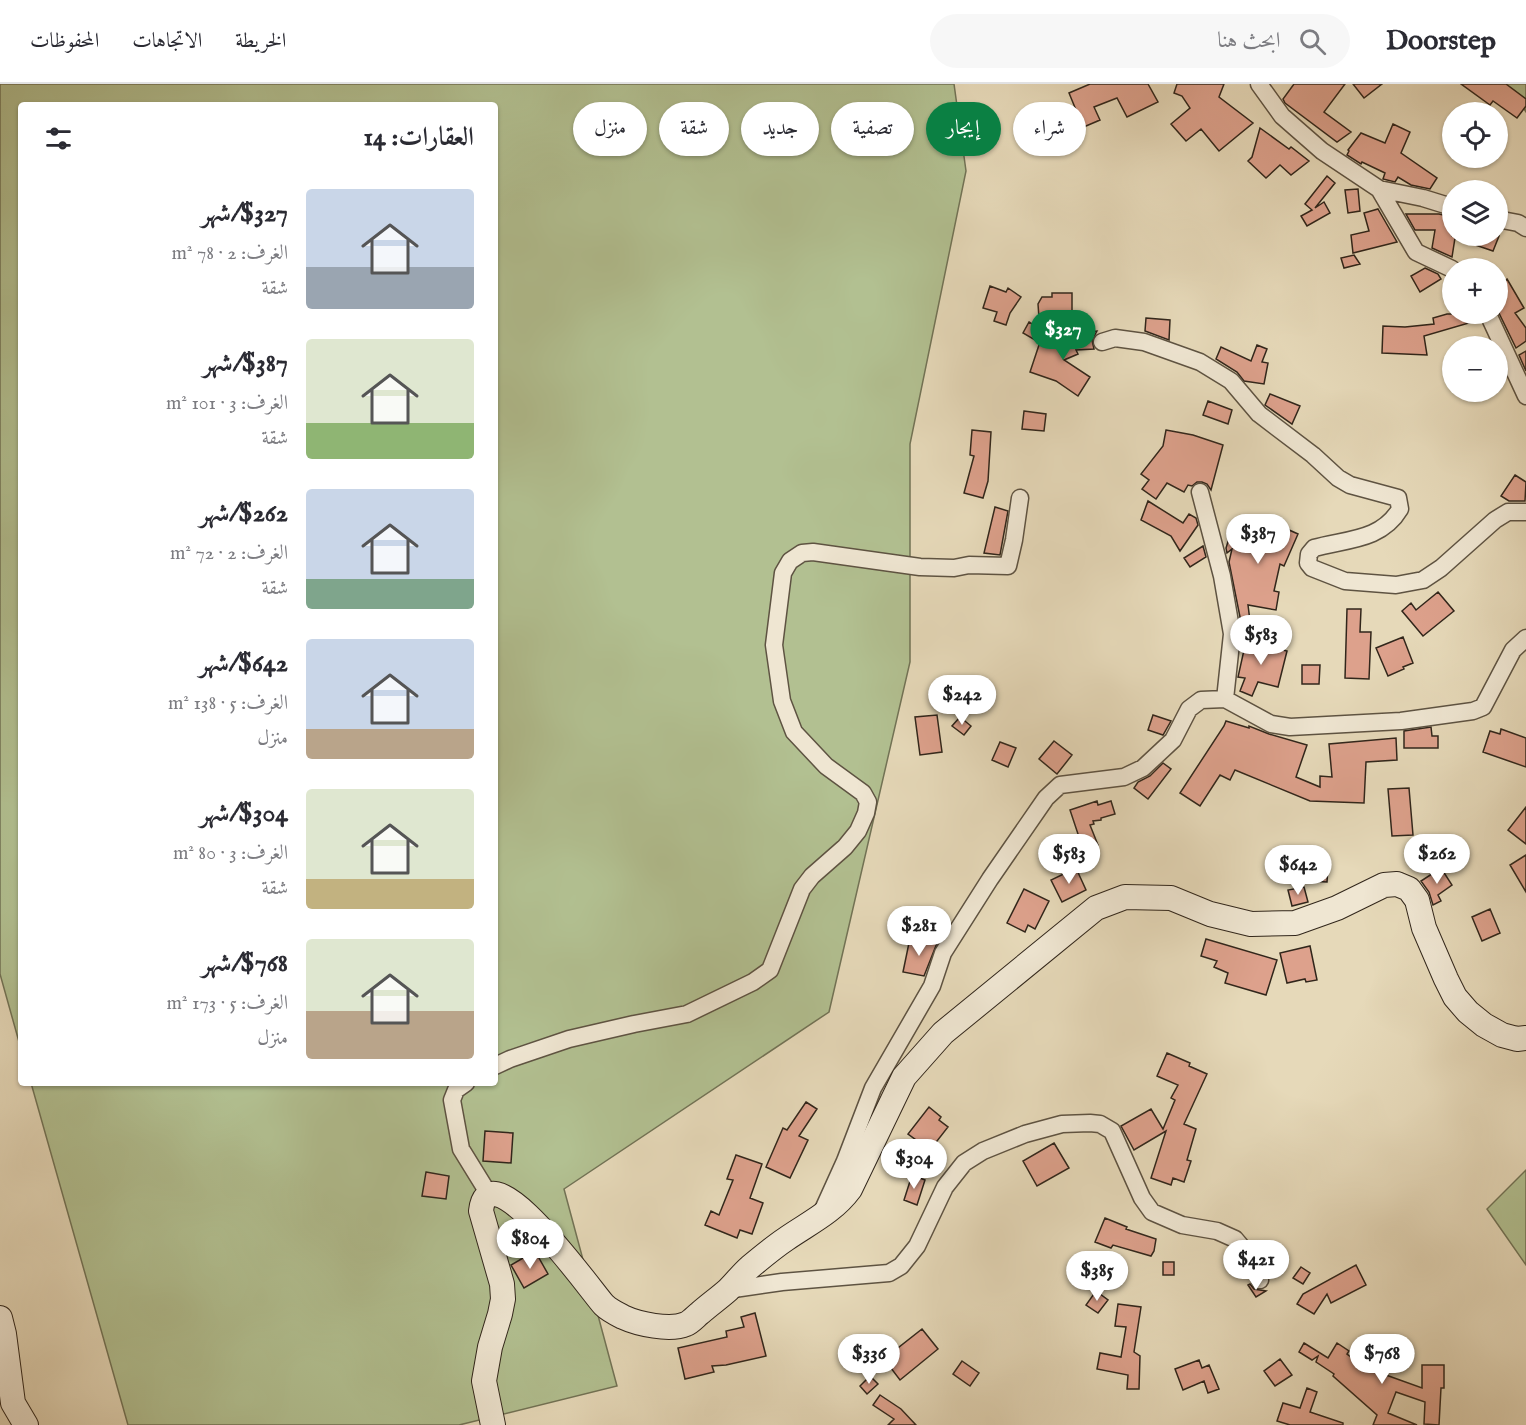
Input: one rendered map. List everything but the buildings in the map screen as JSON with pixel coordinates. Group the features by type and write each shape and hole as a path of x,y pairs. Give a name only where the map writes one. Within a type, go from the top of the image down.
{"street":[{"path":"1259,84 1282,116 1322,152 1379,189 1442,204"},
{"path":"1379,189 1416,252 1442,264"},
{"path":"1508,221 1518,223 1526,228"},
{"path":"1493,324 1526,396"},
{"path":"1102,342 1115,338 1144,342 1200,362 1231,381 1259,414 1313,455 1338,478 1350,484 1398,498 1400,509 1397,514 1375,534 1314,548 1309,554 1308,563 1312,568 1345,581 1396,585 1423,580 1441,568 1508,512 1526,512"},
{"path":"1200,492 1222,576 1232,634 1225,699"},
{"path":"498,1065 570,1039 634,1023 687,1014 753,982 770,970 802,889 812,876 845,847 858,831 868,802 863,793 826,766 794,732 782,701 774,645 783,573 790,561 802,553 813,552 920,567 1008,566 1020,498"},
{"path":"820,1218 873,1088 932,986 943,953 990,879 1046,798 1060,785 1124,777 1143,768 1173,740 1189,709 1201,700 1225,699 1271,724 1290,727 1401,721 1473,711 1483,707 1514,650 1526,638"},
{"path":"493,1425 484,1380 503,1299 499,1270 481,1211 482,1204 490,1196 504,1195 535,1221 605,1306 624,1317 643,1324 664,1327 685,1324 727,1290 748,1268 784,1240 841,1202 850,1189 904,1077 943,1033 1096,908 1125,897 1171,898 1210,914 1251,924 1295,923 1337,908 1384,885 1403,886 1417,900 1424,928 1446,979 1461,1005 1484,1025 1502,1035 1516,1039 1526,1038"},
{"path":"462,1086 456,1090 452,1100 461,1149 490,1196"},
{"path":"727,1290 782,1282 889,1273 901,1266 917,1246 945,1188 964,1163 983,1151 1024,1134 1062,1124 1090,1123 1100,1124 1112,1131 1142,1198 1152,1212 1182,1225 1217,1231 1236,1239 1251,1258 1260,1280"},
{"path":"0,1318 13,1403 26,1425"}],"green space":[{"path":"0,84 954,84 956,102 926,102 926,156 964,156 966,171 910,444 910,662 829,1012 564,1189 617,1386 459,1425 128,1425 32,1086 498,1086 498,102 18,102 18,1038 0,974"},
{"path":"1503,84 1526,84 1526,112 1512,91"},
{"path":"1526,1170 1526,1265 1487,1209"}]}
